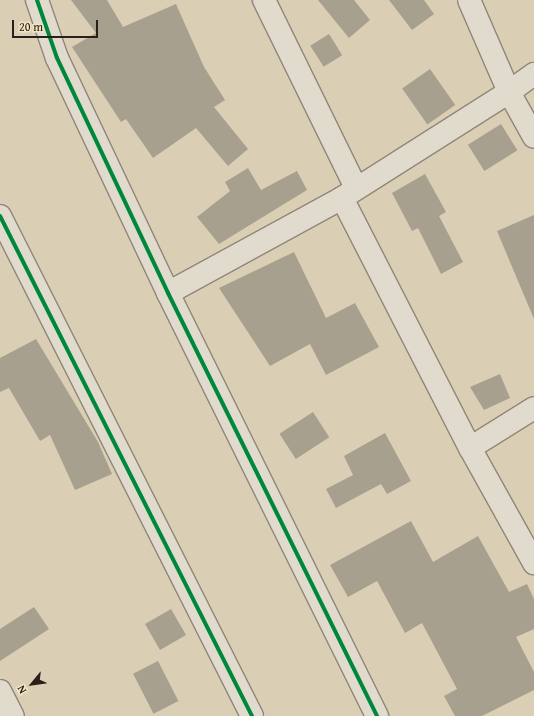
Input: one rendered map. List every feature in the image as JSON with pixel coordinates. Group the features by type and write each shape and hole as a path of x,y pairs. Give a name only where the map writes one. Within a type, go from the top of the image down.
{"street":[{"path":"37,0 57,58 168,293 377,716"},
{"path":"264,0 349,193 470,448 534,563"},
{"path":"469,0 508,92 534,137"},
{"path":"168,293 349,193 534,74"},
{"path":"0,216 252,716"},
{"path":"470,448 534,408"},
{"path":"0,690 13,716"}],"building":[{"path":"71,0 107,0 123,27 176,4 204,67 225,100 214,107 248,149 228,166 196,128 153,158 126,119 121,122 72,47 96,33"},
{"path":"318,0 354,0 370,20 349,38"},
{"path":"389,0 424,0 434,14 412,30"},
{"path":"329,34 342,55 324,67 310,46"},
{"path":"430,69 455,105 427,125 402,89"},
{"path":"501,124 517,150 484,171 468,145"},
{"path":"248,168 261,190 297,171 307,190 219,244 197,217 230,191 225,182"},
{"path":"425,174 446,212 439,216 463,262 441,274 418,228 412,231 392,193"},
{"path":"534,215 534,319 497,231"},
{"path":"294,252 326,318 355,303 379,347 326,375 310,344 270,366 219,288"},
{"path":"36,339 98,442 112,474 75,490 50,435 40,441 9,388 0,392 0,358"},
{"path":"500,374 510,398 484,410 470,387"},
{"path":"313,412 329,437 296,459 279,434"},
{"path":"385,433 411,481 387,494 381,484 336,508 326,489 353,475 344,456"},
{"path":"411,521 433,562 478,536 509,592 527,584 534,599 534,629 516,637 534,672 534,690 482,716 455,716 444,696 457,689 422,623 405,633 377,581 348,597 330,565"},
{"path":"34,607 49,629 0,661 0,629"},
{"path":"171,609 186,635 160,650 145,624"},
{"path":"158,661 178,701 153,714 133,674"}],"cycle path":[{"path":"37,0 57,58 168,293 377,716"},
{"path":"0,216 252,716"}]}
